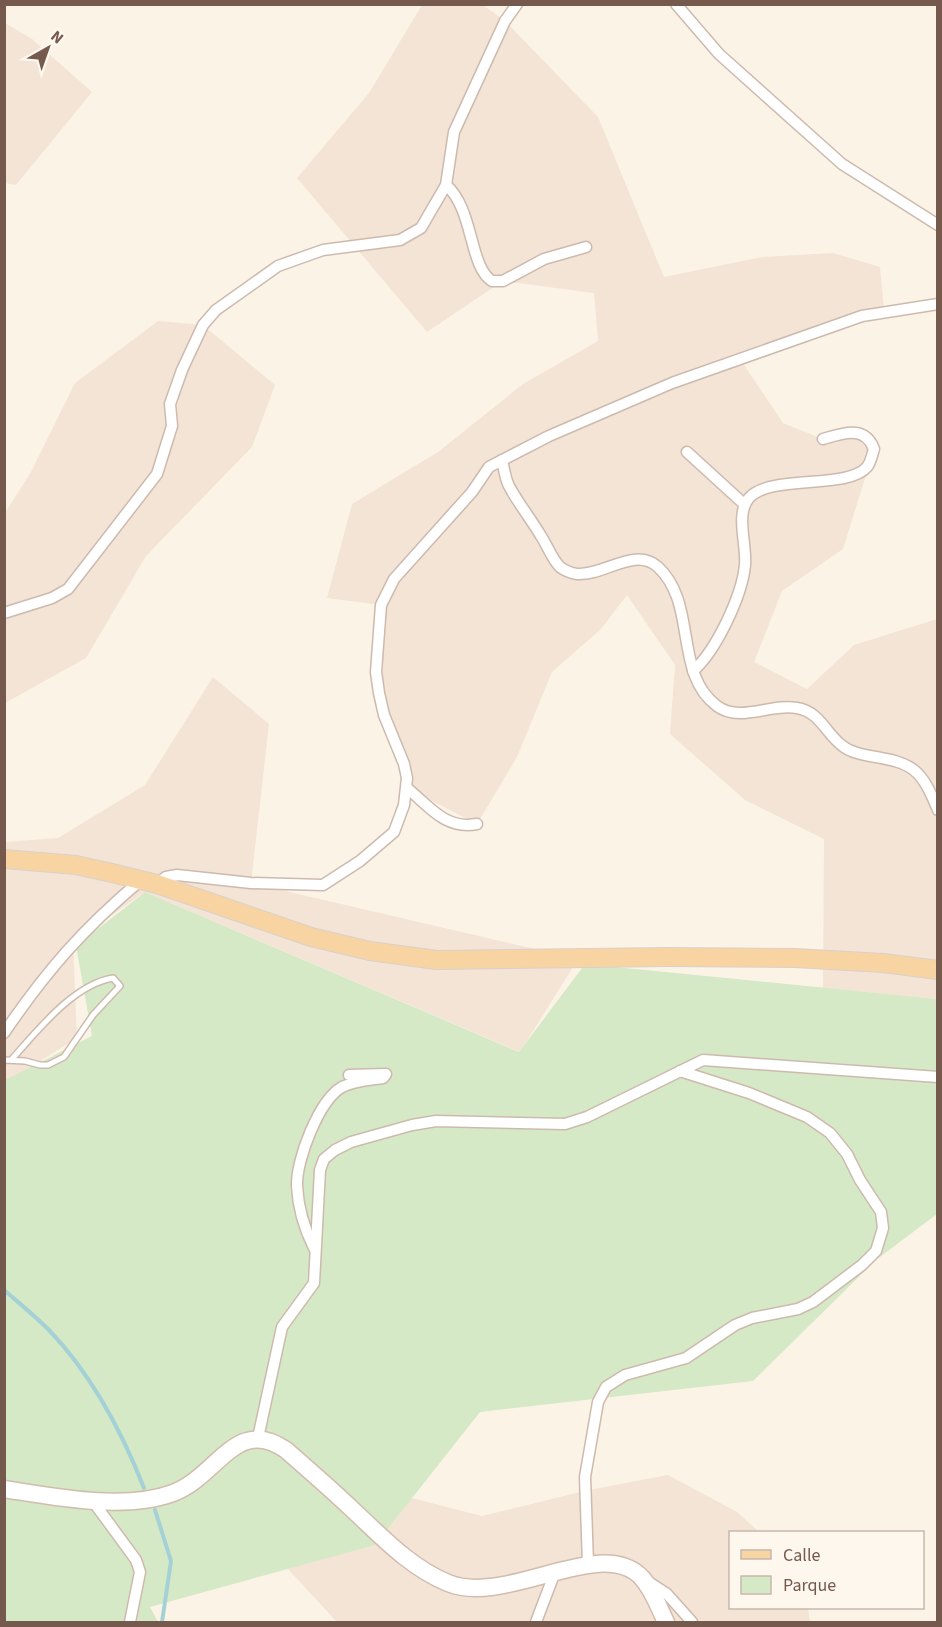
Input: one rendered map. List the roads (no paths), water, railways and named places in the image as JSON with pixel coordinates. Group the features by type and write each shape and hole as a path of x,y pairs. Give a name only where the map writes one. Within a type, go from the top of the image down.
{"main road":[{"path":"4,859 76,865 149,882 311,937 370,951 437,960 795,958 883,963 938,970"}],"street":[{"path":"4,613 52,598 68,589 157,474 172,426 170,404 182,370 203,325 216,310 278,266 323,250 400,240 412,234 428,218 446,184 454,132 505,21 517,4"},
{"path":"676,4 719,54 842,164 938,225"},
{"path":"446,184 461,201 482,271 492,281 503,281 544,259 586,246"},
{"path":"4,1033 62,954 103,912 149,882 177,875 274,885 322,885 360,861 394,832 400,822 407,788 404,764 384,715 376,672 381,605 394,579 472,492 483,474 502,460 549,436 672,383 862,316 938,304"},
{"path":"693,671 704,661 740,590 745,566 742,513 744,504 759,491 850,477 867,466 874,450 866,437 851,432 824,439"},
{"path":"687,452 744,504"},
{"path":"502,460 508,484 560,567 576,574 591,573 639,559 658,567 677,597 686,627 693,671 709,699 729,712 740,714 779,706 798,708 821,720 845,748 909,765 926,782 938,810"},
{"path":"407,788 445,820 458,826 477,824"},
{"path":"258,1437 282,1326 314,1282 314,1248 320,1170 324,1159 335,1150 351,1142 412,1125 436,1121 566,1124 587,1117 703,1060 938,1077"},
{"path":"588,1564 585,1476 598,1402 606,1387 625,1375 686,1358 735,1325 752,1318 798,1309 813,1302 862,1265 876,1251 883,1228 881,1212 860,1180 847,1154 830,1133 807,1117 749,1094 680,1071"},
{"path":"314,1248 305,1227 297,1185 305,1151 318,1116 327,1100 341,1088 383,1078 386,1074 349,1075"},
{"path":"4,1489 92,1500 154,1498 175,1492 211,1469 237,1444 258,1437 272,1440 286,1450 396,1550 431,1575 450,1584 483,1590 588,1564 616,1565 637,1573 667,1594 692,1623"},
{"path":"92,1500 136,1560 140,1572 130,1623"},
{"path":"536,1623 555,1572"},
{"path":"643,1579 666,1623"}],"lane":[{"path":"4,1060 12,1059 48,1065 64,1057 93,1015 120,986 118,982 113,978 104,980 69,1002 49,1017 12,1059"}],"waterway":[{"path":"4,1290 49,1330 78,1365 104,1404 126,1446 144,1488"},
{"path":"155,1510 171,1561 162,1622"}]}
